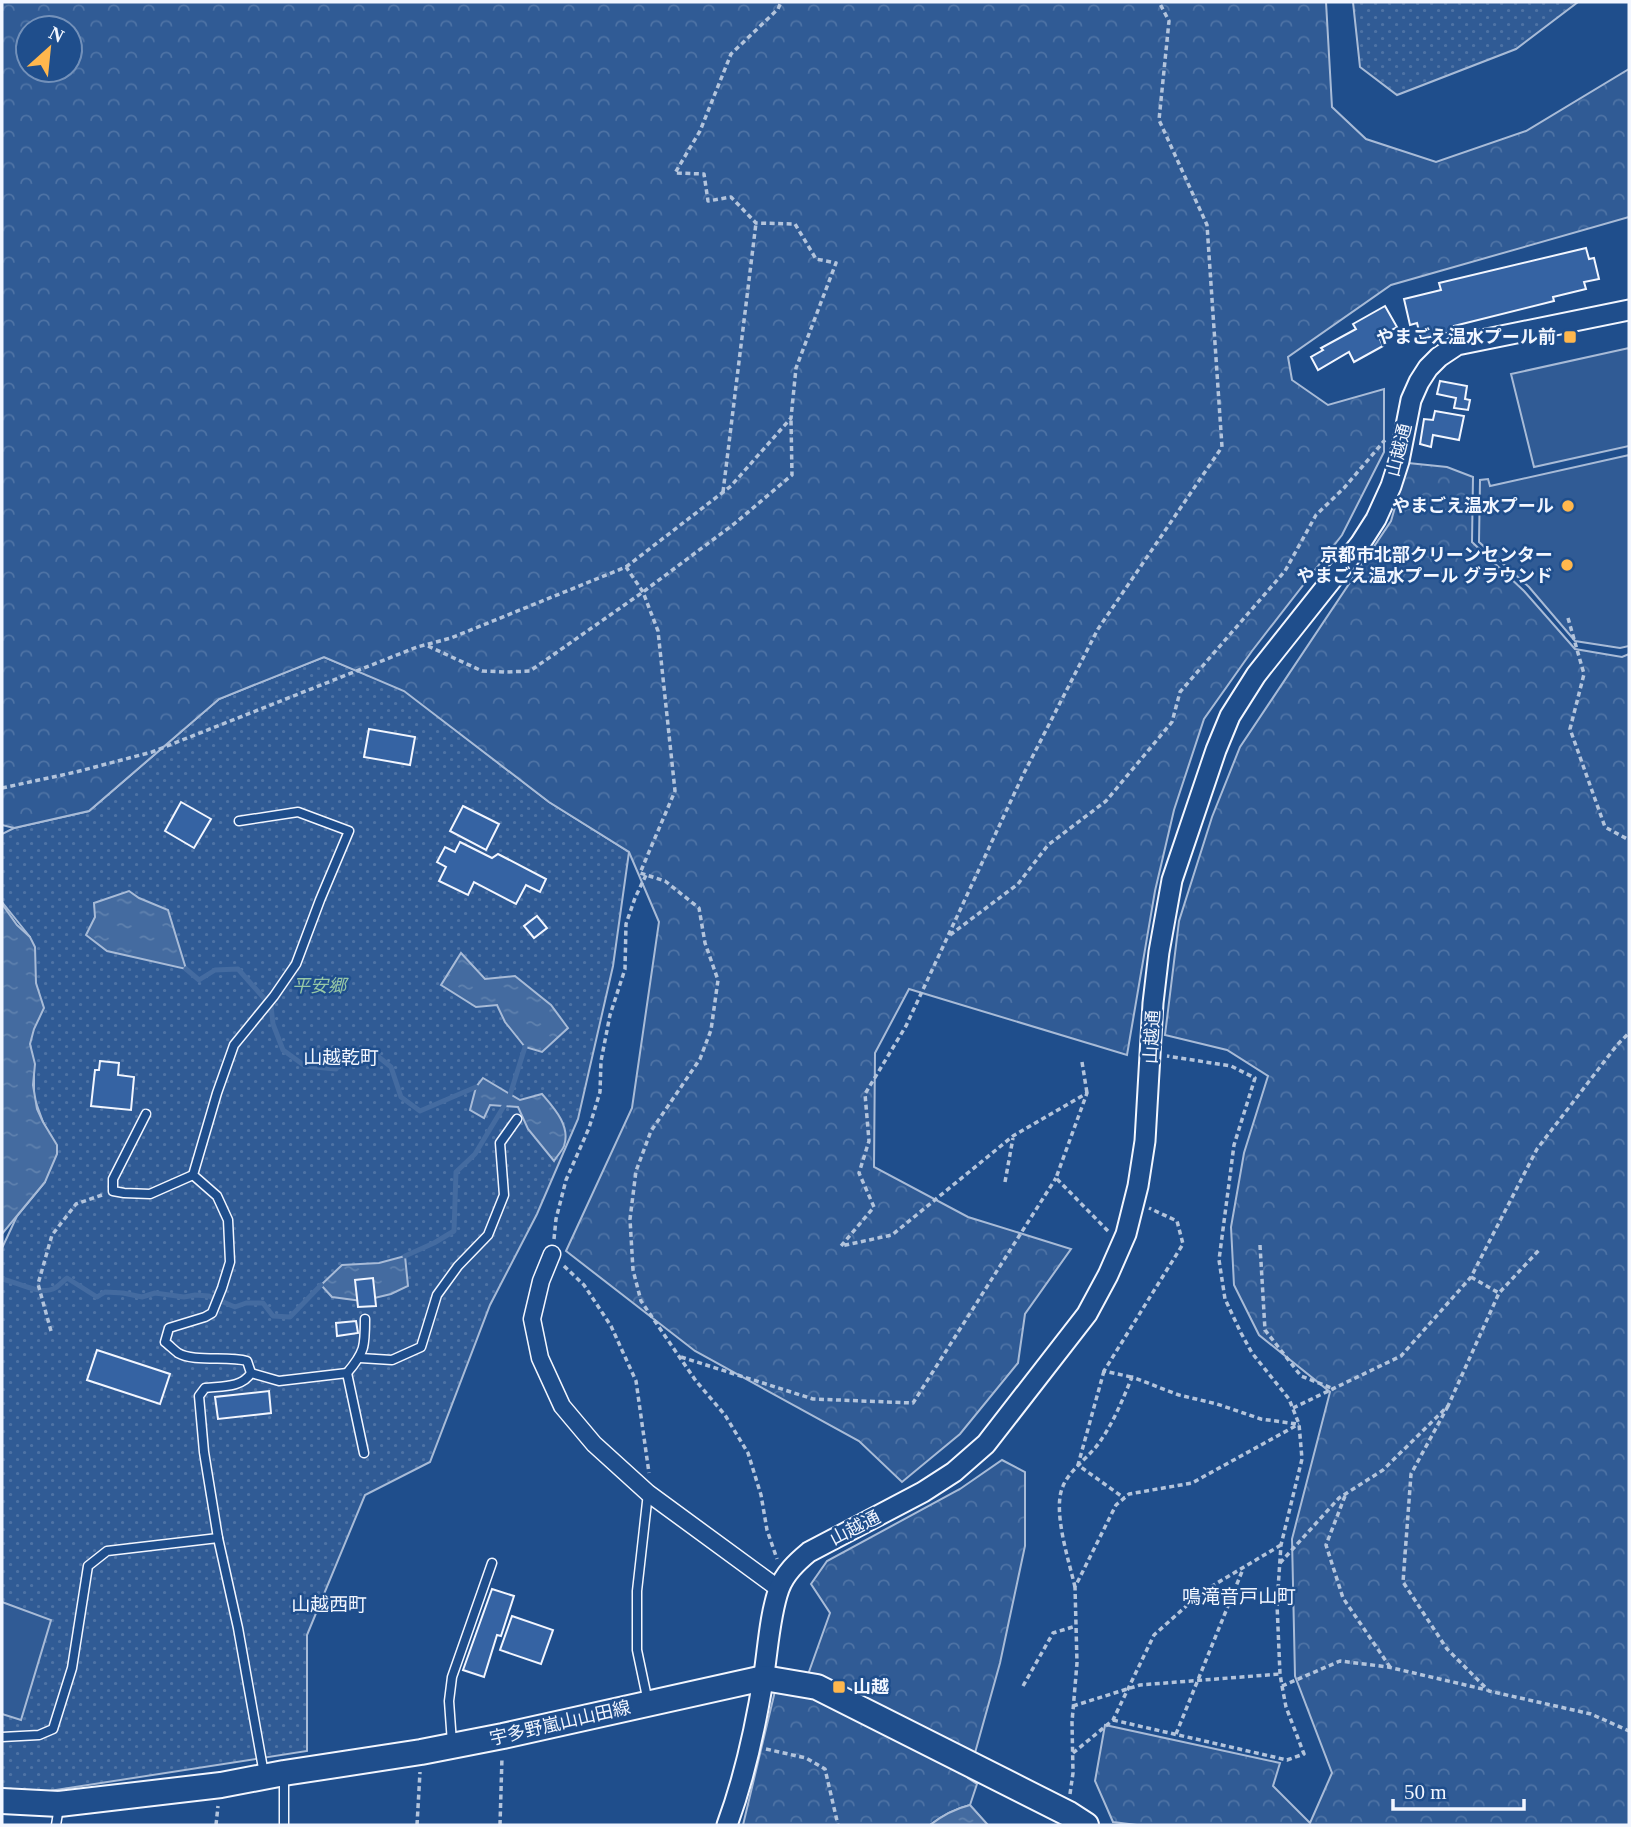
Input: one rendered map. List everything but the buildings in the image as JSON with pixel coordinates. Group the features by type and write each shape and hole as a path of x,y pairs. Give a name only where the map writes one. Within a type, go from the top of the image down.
{"main road":[{"name":"宇多野嵐山山田線","path":"2,1801 58,1815 221,1784 452,1746 764,1678 817,1687 1077,1819"}],"street":[{"name":"山越通","path":"782,1583 796,1563 809,1552 923,1492 954,1472 986,1444 1087,1314 1108,1275 1121,1244 1138,1186 1145,1141 1153,1003 1172,880 1216,750 1230,716 1256,675 1360,544 1376,519 1399,461 1411,400 1428,368 1457,345 1629,310"},
{"path":"552,1254 541,1281 532,1319 540,1358 562,1406 594,1444 648,1493 782,1583 751,1745 742,1783 727,1825"}],"lane":[{"path":"146,1114 113,1179 113,1191 124,1194 150,1194 193,1175 234,1045 296,964 349,831 298,812 239,821"},
{"path":"360,1358 393,1360 421,1348 437,1295 458,1266 488,1235 504,1195 500,1143 517,1119"},
{"path":"193,1175 217,1196 228,1220 230,1262 212,1313 169,1328 165,1342 180,1355 235,1358 247,1362 251,1373"},
{"path":"251,1373 279,1381 347,1373 360,1358 365,1343 365,1320"},
{"path":"251,1373 240,1383 205,1388 199,1396 204,1452 218,1538 284,1825"},
{"path":"347,1373 364,1454"},
{"path":"648,1493 637,1591 637,1650 648,1703"},
{"path":"2,1737 38,1735 53,1729 72,1668 88,1566 107,1552 218,1538"},
{"path":"452,1746 449,1701 452,1676 492,1563"}],"path":[{"path":"426,645 482,671 530,671 734,524 792,474 791,418 796,368 836,263 816,259 794,224 756,223 731,197 708,201 704,174 675,173 700,131 731,54 778,9 781,2"},
{"path":"1087,1093 1013,1136 892,1235 841,1247 874,1207 859,1173 869,1141 864,1094 906,1026 1022,777 1098,629 1222,447 1207,225 1158,120 1169,21 1159,2"},
{"path":"723,492 756,223"},
{"path":"2,788 152,752 426,645 451,638 626,567 731,486 791,418"},
{"path":"948,936 1018,884 1048,845 1106,801 1172,722 1180,692 1285,571 1316,515 1344,488 1384,440"},
{"path":"626,567 643,592 658,631 675,791 640,873 665,881 699,908 705,943 718,980 711,1030 700,1059 651,1131 636,1171 630,1219 633,1270 641,1301 696,1381 725,1415 748,1453 761,1494 767,1530 778,1561 782,1583"},
{"path":"1569,618 1584,674 1570,729 1605,827 1629,840"},
{"path":"646,875 626,924 625,969 610,1015 601,1061 600,1092 589,1128 566,1180 556,1219 552,1254 584,1285 611,1325 636,1381 649,1471 648,1493"},
{"path":"1293,1408 1401,1356 1471,1277 1537,1149 1617,1045 1629,1034"},
{"path":"1113,1720 1287,1760 1304,1754 1286,1707 1282,1686 1277,1604 1281,1545 1302,1459 1299,1424 1289,1399 1252,1353 1241,1333 1225,1299 1219,1260 1234,1145 1255,1078 1231,1066 1151,1054"},
{"path":"680,1357 813,1398 913,1403 1056,1178 1087,1093 1082,1062"},
{"path":"1005,1182 1013,1136"},
{"path":"1056,1178 1121,1244"},
{"path":"51,1331 38,1284 52,1235 76,1204 113,1191"},
{"path":"1078,1465 1104,1371 1183,1244 1177,1221 1134,1201"},
{"path":"1260,1245 1265,1330 1301,1376 1334,1389"},
{"path":"1489,1691 1447,1649 1403,1582 1411,1474 1448,1406 1499,1293 1540,1249"},
{"path":"1471,1277 1499,1293"},
{"path":"1104,1371 1132,1377 1179,1395 1261,1419 1299,1424"},
{"path":"1077,1819 1072,1754 1077,1663 1075,1587 1059,1516 1062,1486 1100,1442 1121,1405 1132,1377"},
{"path":"1279,1563 1339,1498 1383,1470 1448,1406"},
{"path":"1075,1587 1116,1505 1129,1494 1192,1483 1299,1424"},
{"path":"1078,1465 1124,1498"},
{"path":"1346,1494 1326,1545 1343,1598 1391,1668"},
{"path":"1072,1754 1113,1720 1154,1635 1202,1592 1281,1545"},
{"path":"1176,1734 1244,1567"},
{"path":"1023,1686 1053,1633 1076,1626"},
{"path":"1282,1686 1340,1661 1391,1668 1591,1714 1629,1731"},
{"path":"1073,1706 1140,1685 1280,1674"},
{"path":"500,1825 503,1736"},
{"path":"751,1745 806,1758 825,1769 838,1825"},
{"path":"417,1825 421,1752"}],"green space":[{"path":"2,2 1326,2 1332,107 1366,139 1436,162 1526,131 1629,69 1629,217 1391,285 1288,357 1292,380 1328,405 1384,389 1384,452 1342,535 1252,651 1204,719 1174,810 1155,891 1127,1055 909,989 875,1053 874,1167 968,1217 1071,1249 1025,1314 1018,1363 960,1434 902,1482 859,1441 695,1351 566,1251 632,1108 659,922 629,852 549,802 404,691 324,657 219,699 89,811 14,828 2,825"},
{"path":"1353,2 1578,2 1516,49 1397,95 1360,67"},
{"path":"1408,463 1447,467 1473,477 1472,542 1524,591 1575,649 1622,657 1629,654 1629,1825 1137,1825 1113,1822 1095,1781 1105,1725 1280,1763 1273,1786 1310,1823 1332,1773 1295,1676 1292,1539 1330,1392 1259,1335 1234,1285 1231,1227 1244,1153 1268,1076 1227,1050 1165,1035 1179,921 1212,817 1240,747 1391,521"},
{"name":"平安郷","path":"324,657 404,690 549,802 629,852 613,966 578,1119 537,1214 490,1305 430,1462 365,1495 307,1635 307,1751 43,1792 2,1789 2,1248 17,1216 45,1182 49,1134 34,1097 30,1044 30,937 2,902 2,834 14,828 89,811 219,699"},
{"path":"1002,1460 1025,1472 1025,1546 1000,1663 968,1778 977,1784 970,1805 949,1813 930,1825 743,1825 775,1691 801,1694 830,1613 811,1584 827,1561 960,1489"}],"shaded area":[{"path":"1629,348 1629,446 1534,467 1511,374"},
{"name":"京都市北部クリーンセンター やまごえ温水プール グラウンド","path":"1629,455 1629,646 1620,648 1575,641 1529,587 1479,542 1480,480 1488,479 1490,486"},
{"path":"2,1602 51,1620 21,1720 2,1714"}],"water":[{"path":"129,891 168,910 186,969 107,951 86,935 95,917 94,903"},
{"path":"2,904 17,925 30,937 35,947 36,983 44,1008 30,1044 35,1064 33,1085 37,1109 57,1145 57,1154 45,1182 2,1234"},
{"path":"461,953 485,979 515,976 551,1005 568,1028 542,1052 525,1047 505,1022 497,1005 476,1007 441,985"},
{"path":"483,1078 520,1100 542,1094 547,1099 563,1124 566,1139 554,1161 528,1129 518,1107 490,1105 484,1118 470,1110 476,1087"},
{"path":"405,1256 408,1286 391,1294 362,1301 332,1297 321,1285 342,1265 379,1263"},
{"path":"970,1805 988,1825 930,1825 959,1808"}],"waterway":[{"path":"186,969 199,980 215,970 238,969 271,1006 273,1024 283,1050 305,1066 336,1069 348,1052 369,1049 391,1067 401,1097 420,1111 476,1087"},
{"path":"510,1095 525,1047"},
{"path":"405,1256 454,1231 456,1172 475,1154 504,1106"},
{"path":"2,1279 47,1290 55,1288 67,1278 97,1297 105,1292 142,1297 155,1293 184,1297 209,1296 235,1307 246,1303 263,1303 273,1316 290,1317 321,1285"}],"place":[{"name":"やまごえ温水プール前","path":"1570,337"},
{"name":"やまごえ温水プール","path":"1568,506"},
{"name":"京都市北部クリーンセンター やまごえ温水プール グラウンド","path":"1567,565"},
{"name":"山越","path":"839,1687"}],"district":[{"name":"山越乾町","path":"341,1057"},
{"name":"鳴滝音戸山町","path":"1239,1596"},
{"name":"山越西町","path":"329,1604"}]}
